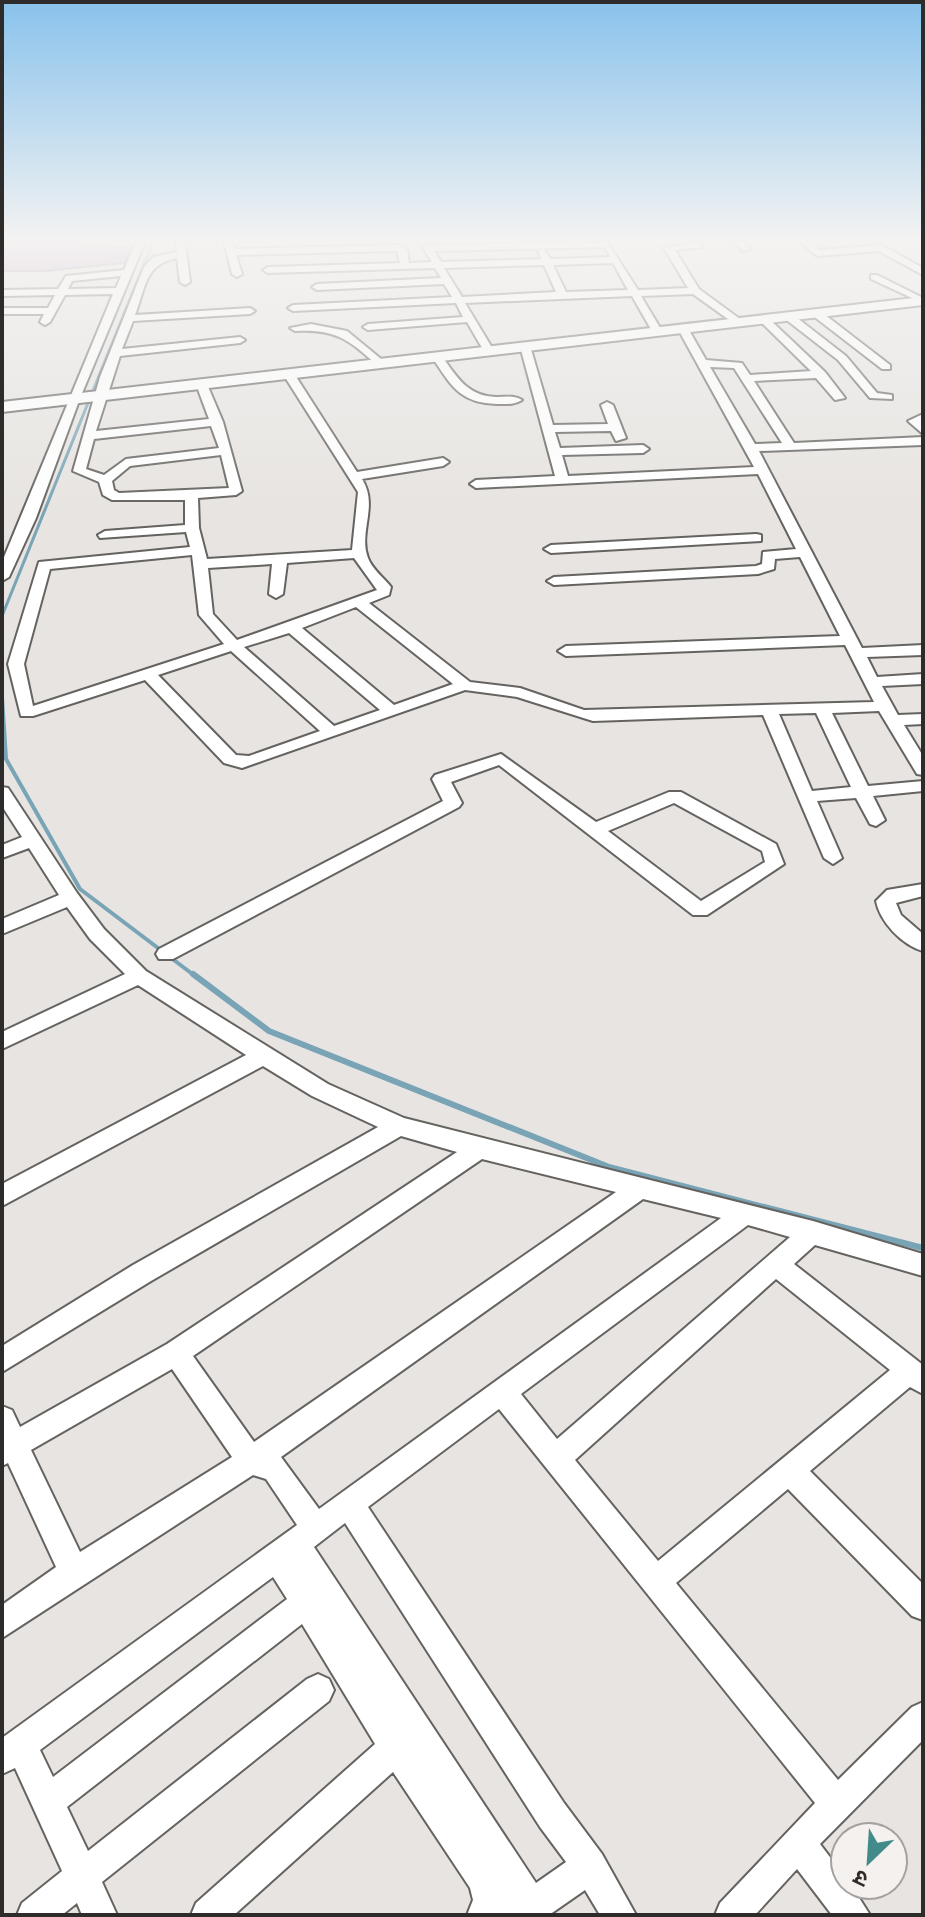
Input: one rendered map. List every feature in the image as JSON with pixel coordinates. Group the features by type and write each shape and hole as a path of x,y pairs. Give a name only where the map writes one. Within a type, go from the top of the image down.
{"main road":[{"path":"2,407 653,331"}],"street":[{"path":"105,480 79,471 87,436 89,397 108,331"},
{"path":"2,577 124,331"},
{"path":"346,331 381,363"},
{"path":"478,331 489,351"},
{"path":"685,331 751,448 888,713 923,770"},
{"path":"776,331 821,374 839,398"},
{"path":"808,331 842,358 874,396 888,397"},
{"path":"840,331 886,367"},
{"path":"116,353 240,340"},
{"path":"525,346 562,478"},
{"path":"437,357 466,397 481,401 516,400"},
{"path":"703,363 735,363 791,447"},
{"path":"289,374 364,492 359,554 366,568 384,587 384,592 291,627 27,713 16,664 44,565 199,557 280,559 359,554"},
{"path":"747,378 821,374"},
{"path":"105,480 108,492 117,497 236,491 217,422 202,384"},
{"path":"607,405 624,450"},
{"path":"923,418 914,421 923,430"},
{"path":"87,436 217,422"},
{"path":"549,429 615,427"},
{"path":"751,448 923,441"},
{"path":"556,452 643,449"},
{"path":"605,450 617,477"},
{"path":"105,480 120,471 126,463 226,451"},
{"path":"354,476 443,462"},
{"path":"476,484 762,470"},
{"path":"190,495 206,615 233,645 332,733"},
{"path":"551,549 622,561 758,570 769,566 768,555 747,525"},
{"path":"105,535 192,528"},
{"path":"554,581 622,561 756,538"},
{"path":"768,555 806,553"},
{"path":"276,594 280,559"},
{"path":"360,603 464,685 516,692 577,714 822,709 888,713 923,719"},
{"path":"291,627 391,711"},
{"path":"566,651 855,646 923,650"},
{"path":"147,673 230,759 242,763 464,685"},
{"path":"872,682 923,679"},
{"path":"822,709 876,820"},
{"path":"769,711 833,858"},
{"path":"166,954 453,803 441,779 501,759 594,830 700,910 775,864 770,848 675,796 594,830"},
{"path":"804,797 923,786"},
{"path":"2,792 70,898 97,934 139,976 320,1090 399,1126 638,1190 813,1232 923,1265"},
{"path":"2,852 32,840"},
{"path":"923,890 894,895 886,901 886,909 895,921 923,944"},
{"path":"2,927 70,898"},
{"path":"2,1041 139,976"},
{"path":"2,1196 265,1055"},
{"path":"2,1360 142,1273 399,1126"},
{"path":"7,1449 176,1353 479,1149"},
{"path":"2,1623 74,1572 251,1461 638,1190"},
{"path":"100,1915 47,1802 11,1751 745,1214"},
{"path":"556,1458 813,1232"},
{"path":"655,1582 789,1470 917,1376 776,1264"},
{"path":"176,1353 251,1461 275,1468 315,1596 406,1739 485,1881 487,1907 525,1912 590,1866"},
{"path":"503,1393 837,1804"},
{"path":"2,1419 7,1449 74,1572"},
{"path":"789,1470 923,1605"},
{"path":"350,1505 552,1815 590,1866 619,1915"},
{"path":"47,1802 315,1596"},
{"path":"34,1915 318,1690"},
{"path":"732,1915 798,1843 923,1718"},
{"path":"406,1739 523,1892 525,1912"},
{"path":"208,1915 406,1739"},
{"path":"798,1843 853,1915"}],"waterway":[{"path":"2,616 117,331"},
{"path":"2,697 6,759 80,889 195,976"},
{"path":"193,974 269,1031 609,1167 923,1248"}]}
